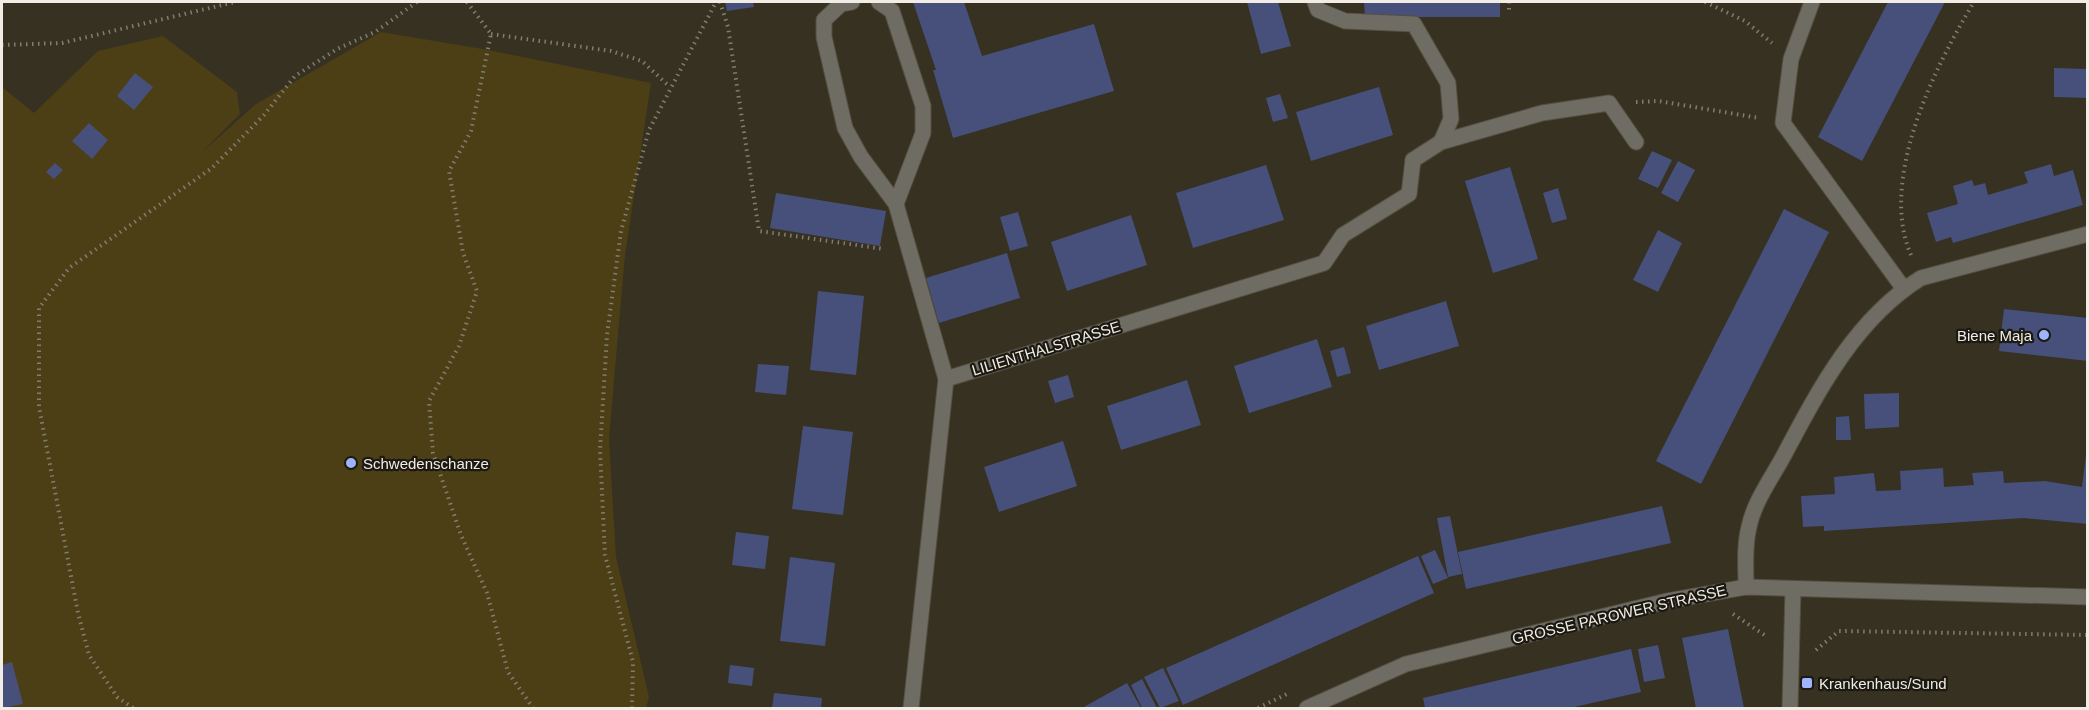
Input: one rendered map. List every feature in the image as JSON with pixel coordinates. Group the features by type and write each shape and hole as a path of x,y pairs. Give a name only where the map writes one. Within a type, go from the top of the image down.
{"street":[{"path":"852,2 841,4 824,20 824,37 845,128 861,157 896,204 908,253 946,379 911,708"},
{"path":"879,2 892,10 923,106 923,133 896,204"},
{"path":"1316,2 1318,10 1345,21 1414,24 1448,83 1451,118 1441,142"},
{"path":"1812,2 1791,59 1783,123 1904,289"},
{"path":"1441,142 1542,113 1609,103 1636,142"},
{"name":"LILIENTHALSTRASSE","path":"946,379 1324,263 1343,235 1408,194 1413,160 1441,142"},
{"path":"1746,587 1749,527 1759,500 1823,383 1854,339 1904,289 1921,278 2088,234"},
{"name":"GROSSE PAROWER STRASSE","path":"1307,708 1406,664 1667,601 1746,587 2088,597"},
{"path":"1790,708 1793,590"}],"path":[{"path":"2,45 62,43 235,2"},
{"path":"133,708 117,697 89,655 78,613 39,407 39,308 69,268 212,168 264,115 295,76 337,49 375,32 417,2"},
{"path":"467,2 491,34 487,64 471,131 449,171 463,253 477,291 459,346 429,401 433,453 462,535 488,593 508,672 533,708"},
{"path":"632,708 633,662 605,555 600,450 607,335 621,231 649,130 670,87 718,2"},
{"path":"718,2 729,27 759,231 908,253"},
{"path":"1509,2 1509,11"},
{"path":"1705,2 1745,21 1791,59"},
{"path":"1921,278 1909,250 1900,211 1911,134 1923,97 1955,32 1974,2"},
{"path":"491,34 611,51 642,61 670,87"},
{"path":"1609,103 1658,101 1736,113"},
{"path":"1728,613 1736,615 1766,634 1768,643"},
{"path":"1815,651 1839,631 2088,635"}],"shaded area":[{"path":"381,32 483,49 651,83 625,255 609,438 616,557 649,697 646,708 2,708 2,87 34,113 98,51 163,36 237,92 240,114 201,153 256,104"}],"building":[{"path":"725,2 753,2 754,7 727,11"},
{"path":"913,2 964,2 982,56 1094,24 1114,91 953,138 933,70 936,70"},
{"path":"1247,2 1278,2 1291,46 1261,54"},
{"path":"1364,2 1500,2 1500,17 1365,17"},
{"path":"1888,2 1945,2 1862,161 1818,137"},
{"path":"2054,68 2088,69 2088,98 2054,97"},
{"path":"135,73 153,87 134,110 117,96"},
{"path":"1379,87 1393,135 1311,161 1296,112"},
{"path":"1280,94 1288,118 1273,122 1266,98"},
{"path":"89,123 108,140 92,159 72,141"},
{"path":"1652,151 1672,160 1658,188 1638,179"},
{"path":"1678,161 1695,170 1678,202 1661,193"},
{"path":"55,163 63,170 54,179 46,172"},
{"path":"2051,164 2054,176 2073,170 2083,205 1953,243 1951,237 1936,242 1927,213 1958,204 1953,186 1972,180 1974,186 1985,183 1988,195 2028,183 2024,172"},
{"path":"1266,165 1284,220 1193,248 1176,193"},
{"path":"1510,167 1538,259 1493,273 1465,181"},
{"path":"1558,188 1567,219 1552,223 1543,193"},
{"path":"776,193 886,211 880,246 770,228"},
{"path":"1784,209 1829,232 1701,484 1656,461"},
{"path":"1018,212 1028,246 1010,251 1000,217"},
{"path":"1131,215 1147,265 1067,291 1051,242"},
{"path":"1658,230 1682,243 1658,292 1633,280"},
{"path":"1007,253 1020,298 939,323 926,278"},
{"path":"818,291 864,296 856,375 810,370"},
{"path":"1446,301 1459,346 1379,370 1366,326"},
{"name":"Biene Maja","path":"2004,309 2088,318 2088,361 1999,351"},
{"path":"1317,339 1332,387 1249,413 1234,366"},
{"path":"1344,347 1351,373 1337,377 1330,351"},
{"path":"758,364 789,366 786,395 755,392"},
{"path":"1068,375 1074,397 1055,403 1048,381"},
{"path":"1187,380 1201,425 1121,450 1107,406"},
{"path":"1899,393 1899,427 1865,429 1864,394"},
{"path":"1849,416 1851,440 1836,440 1836,417"},
{"path":"803,426 853,432 843,515 792,509"},
{"path":"1063,441 1077,486 999,512 984,467"},
{"path":"2086,455 2088,524 2024,518 1824,531 1824,526 1803,527 1801,496 1835,494 1834,477 1874,473 1876,491 1901,490 1900,471 1943,468 1944,487 1974,485 1972,473 2003,471 2004,483 2045,481 2082,487"},
{"path":"1662,506 1671,543 1466,589 1458,552"},
{"path":"1450,516 1462,574 1448,577 1437,518"},
{"path":"736,532 769,536 765,569 732,565"},
{"path":"1435,550 1448,578 1433,584 1421,556"},
{"path":"1418,556 1434,593 1183,705 1166,668"},
{"path":"790,557 835,563 825,646 780,641"},
{"path":"1728,629 1744,708 1696,708 1682,638"},
{"path":"1658,645 1665,678 1644,682 1638,649"},
{"path":"1631,649 1641,692 1570,708 1425,708 1423,698"},
{"path":"12,662 23,704 2,708 2,665"},
{"path":"730,665 754,668 752,686 728,683"},
{"path":"1163,668 1179,701 1160,708 1144,677"},
{"path":"1142,679 1157,708 1142,708 1131,685"},
{"path":"1127,683 1141,708 1082,708"},
{"path":"774,693 822,698 821,708 772,708"}],"place":[{"name":"Biene Maja","path":"2044,335"},
{"name":"Schwedenschanze","path":"351,463"},
{"name":"Krankenhaus/Sund","path":"1807,683"}]}
